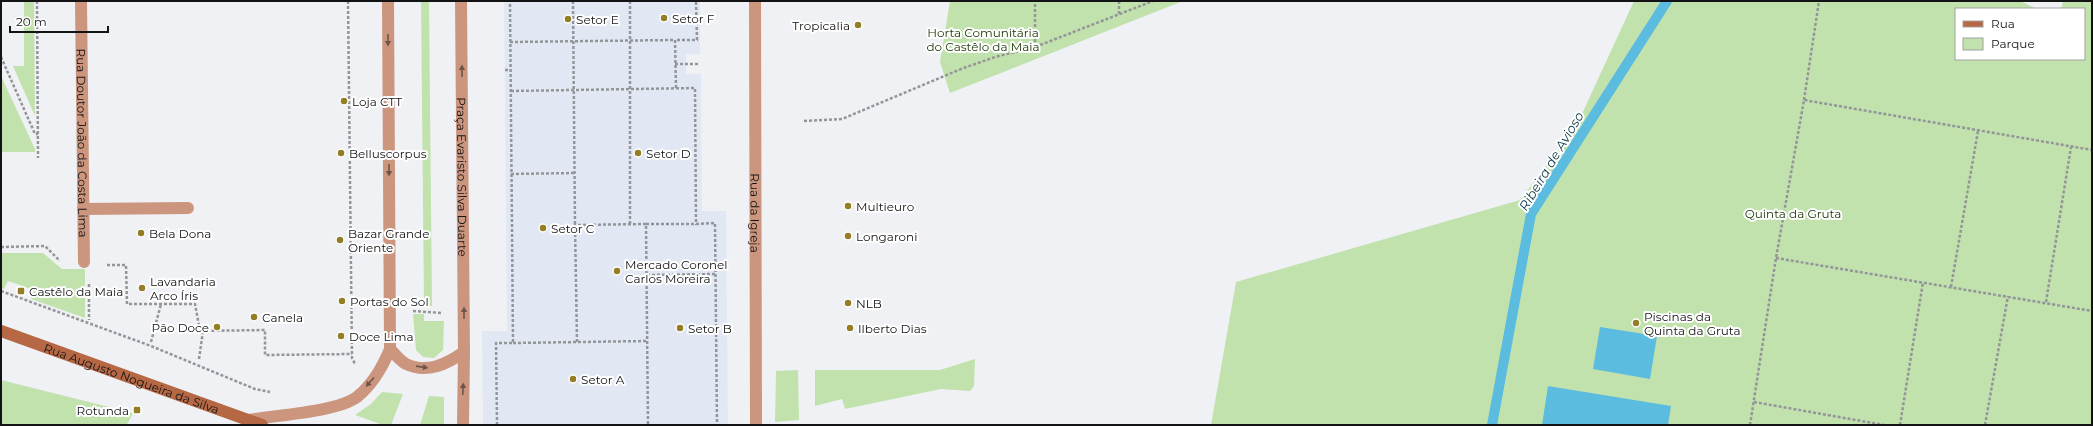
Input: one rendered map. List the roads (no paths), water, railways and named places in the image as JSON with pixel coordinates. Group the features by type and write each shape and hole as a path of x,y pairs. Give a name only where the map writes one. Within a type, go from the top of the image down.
{"main road":[{"name":"Rua Augusto Nogueira da Silva","path":"1,331 262,425"}],"street":[{"name":"Rua Doutor João da Costa Lima","path":"81,1 84,262"},
{"path":"249,420 334,407 356,397 384,364 390,349 388,1"},
{"name":"Praça Evaristo Silva Duarte","path":"461,1 464,312 463,425"},
{"name":"Rua da Igreja","path":"755,1 756,425"},
{"path":"83,209 188,208"},
{"path":"390,349 405,364 427,369 448,364 464,352"}],"water":[{"path":"1600,327 1657,336 1650,379 1593,369"},
{"path":"1548,386 1671,406 1668,425 1542,425"}],"waterway":[{"name":"Ribeira de Avioso","path":"1492,425 1531,214 1667,1"}],"place":[{"name":"Setor F","path":"664,18"},
{"name":"Setor E","path":"568,19"},
{"name":"Tropicalia","path":"858,25"},
{"name":"Loja CTT","path":"344,101"},
{"name":"Belluscorpus","path":"341,153"},
{"name":"Setor D","path":"638,153"},
{"name":"Multieuro","path":"848,206"},
{"name":"Setor C","path":"543,228"},
{"name":"Bela Dona","path":"141,233"},
{"name":"Longaroni","path":"848,236"},
{"name":"Bazar Grande Oriente","path":"340,240"},
{"name":"Mercado Coronel Carlos Moreira","path":"617,271"},
{"name":"Lavandaria Arco Íris","path":"142,288"},
{"name":"Castêlo da Maia","path":"21,291"},
{"name":"Portas do Sol","path":"342,301"},
{"name":"NLB","path":"848,303"},
{"name":"Canela","path":"254,317"},
{"name":"Piscinas da Quinta da Gruta","path":"1636,323"},
{"name":"Pão Doce","path":"217,327"},
{"name":"Setor B","path":"680,328"},
{"name":"Ilberto Dias","path":"850,328"},
{"name":"Doce Lima","path":"341,336"},
{"name":"Setor A","path":"573,379"},
{"name":"Rotunda","path":"137,410"}],"park label":[{"name":"Horta Comunitária do Castêlo da Maia","path":"983,39"},
{"name":"Quinta da Gruta","path":"1793,213"}]}
